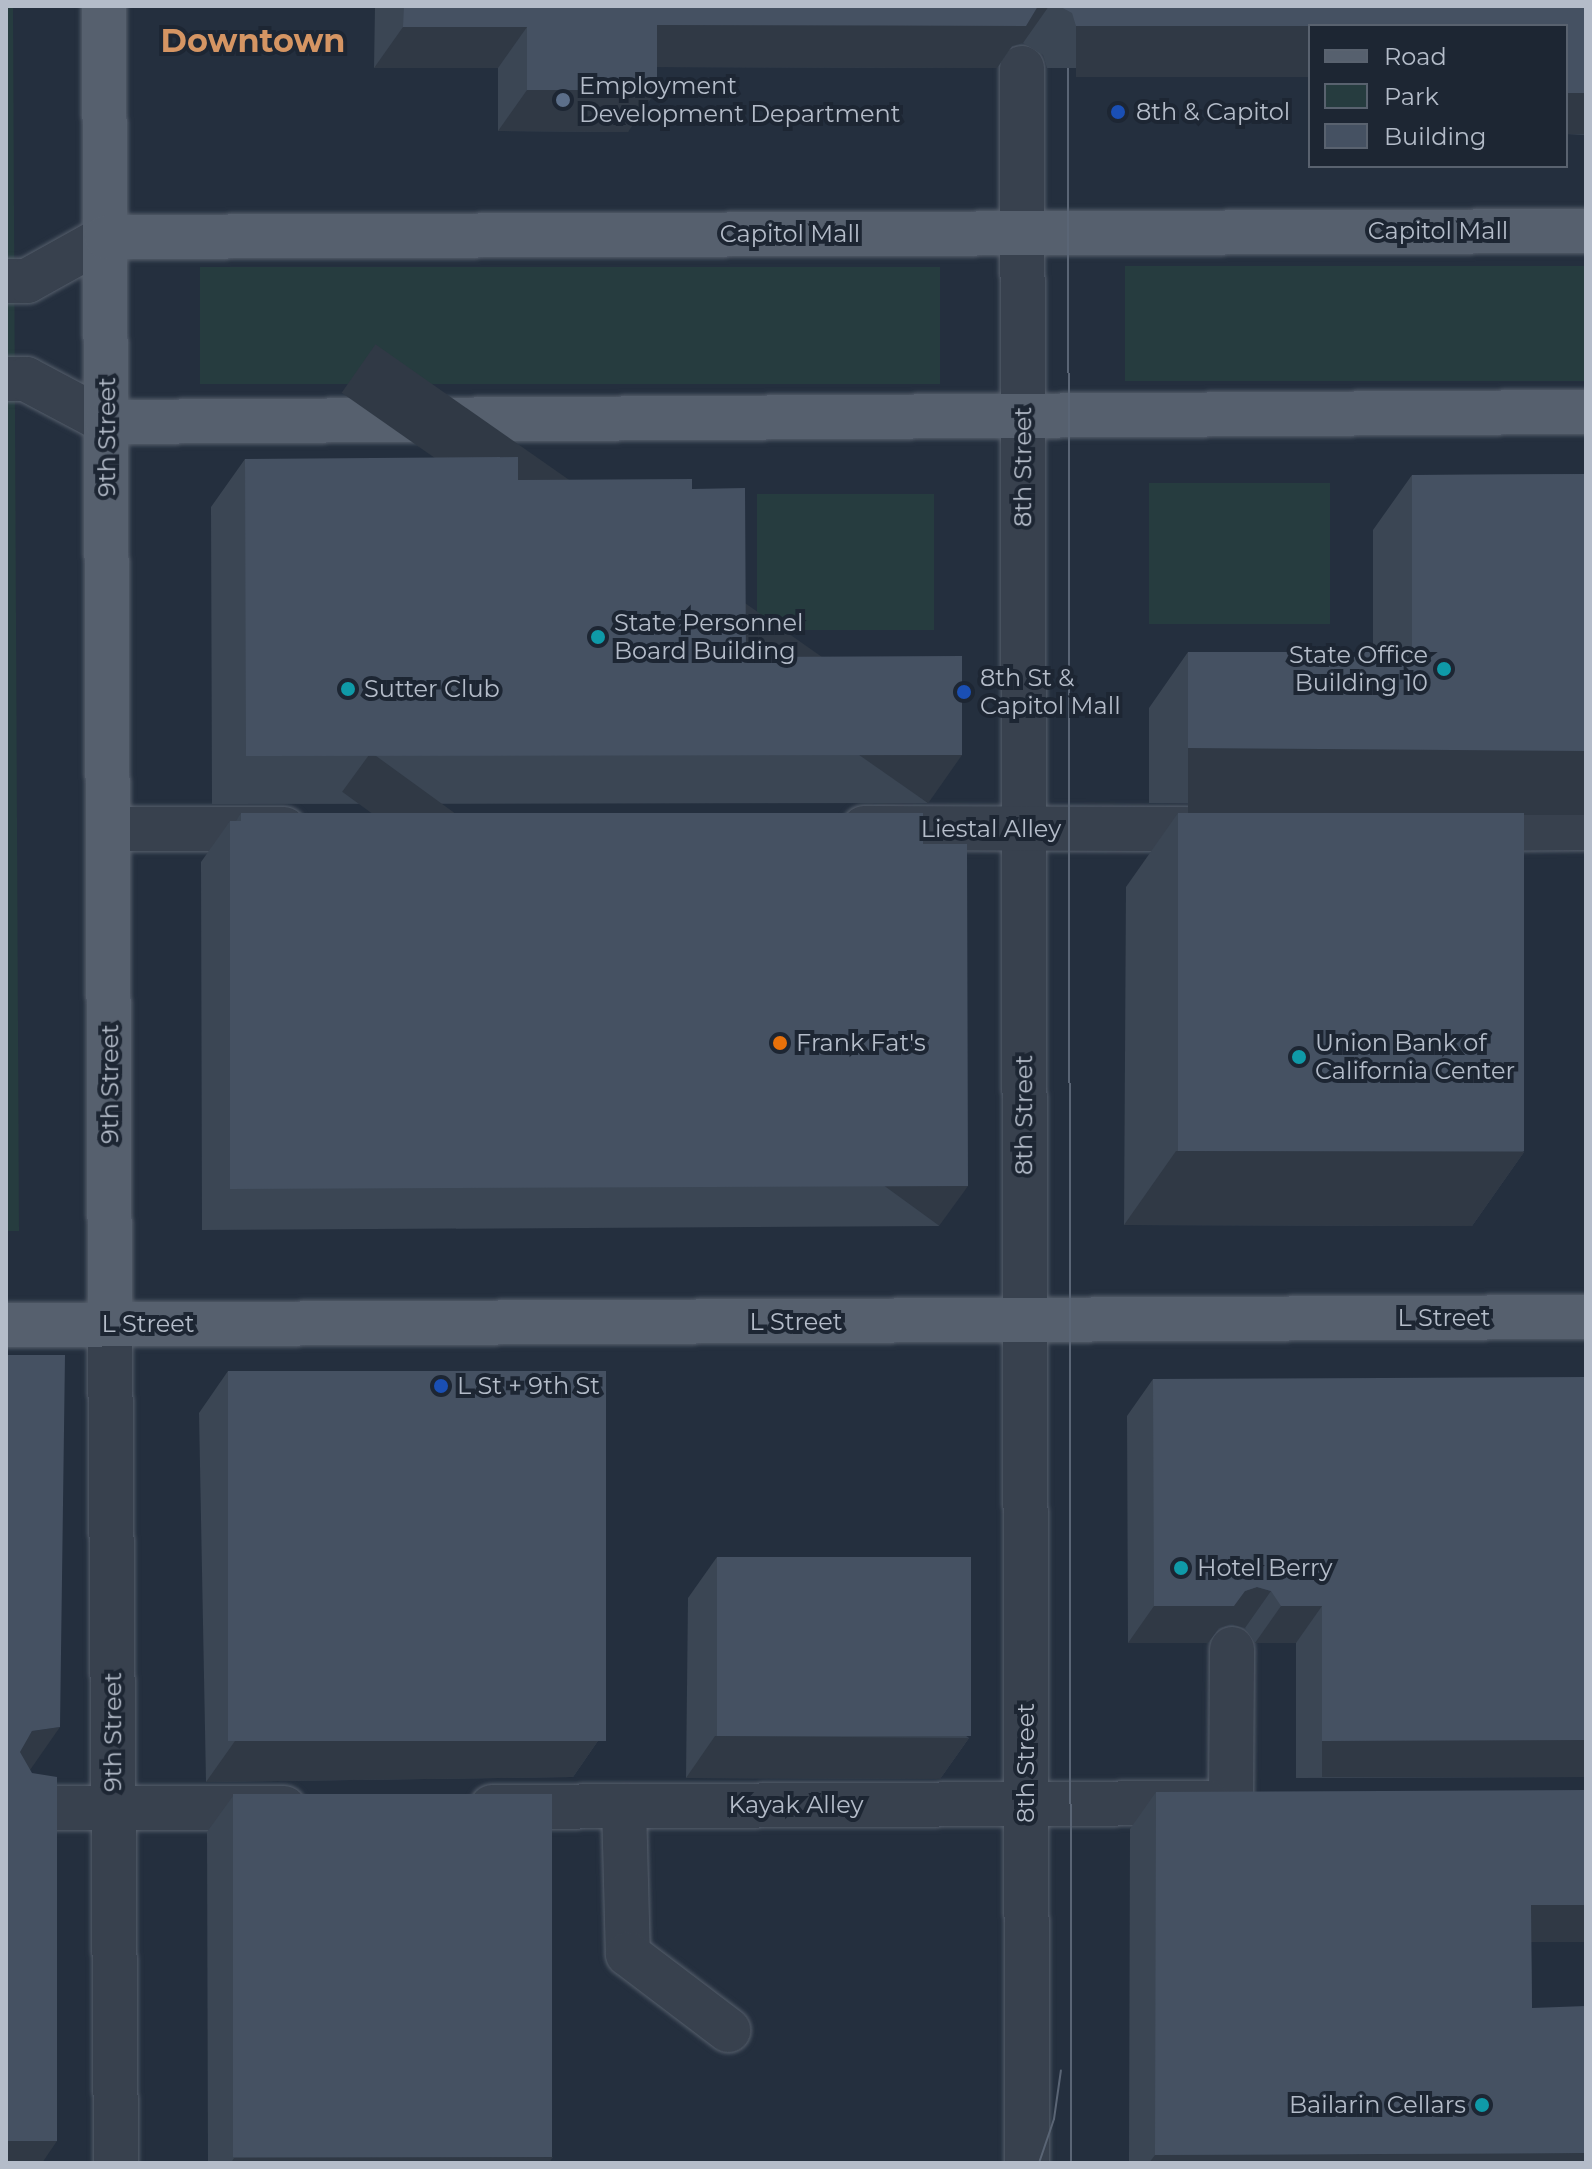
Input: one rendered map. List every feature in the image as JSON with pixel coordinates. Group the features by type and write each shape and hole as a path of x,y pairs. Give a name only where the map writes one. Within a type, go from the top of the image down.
{"main road":[{"name":"9th Street","path":"104,6 110,1324"},
{"name":"Capitol Mall","path":"106,237 1586,231"},
{"path":"107,422 1586,412"},
{"name":"L Street","path":"6,1325 1586,1317"}],"street":[{"name":"8th Street","path":"1022,68 1027,2163"},
{"name":"Capitol Mall","path":"6,281 27,281 106,237"},
{"path":"6,379 26,379 107,422"},
{"name":"Liestal Alley","path":"824,828 1270,829"},
{"path":"1428,829 1586,828"},
{"path":"108,829 318,829"},
{"name":"9th Street","path":"110,1324 116,2163"},
{"path":"1231,1803 1232,1649"},
{"name":"Kayak Alley","path":"449,1807 1277,1803"},
{"path":"624,1806 628,1954 728,2030"},
{"path":"6,1808 321,1807"}],"green space":[{"path":"6,6 13,6 19,1231 6,1231"},
{"path":"1125,266 1586,266 1586,381 1125,381"},
{"path":"200,267 940,267 940,384 200,384"},
{"path":"1149,483 1330,483 1330,624 1149,624"},
{"path":"757,494 934,494 934,630 757,630"}],"building":[{"path":"404,6 1038,6 1026,26 657,25 657,90 527,90 527,27 403,27"},
{"path":"1059,6 1586,6 1586,93 1568,93 1568,24 1076,26 1072,13"},
{"path":"518,457 518,480 692,479 692,489 745,488 746,657 962,656 962,755 246,756 245,459"},
{"path":"1586,474 1586,751 1188,748 1188,652 1412,652 1412,475"},
{"path":"241,813 923,813 923,844 967,844 968,1186 230,1189 230,821 241,821"},
{"name":"Union Bank of California Center","path":"1178,813 1524,813 1524,1151 1178,1151"},
{"path":"6,1355 65,1355 60,1727 32,1731 20,1752 32,1773 57,1777 57,2141 6,2141"},
{"path":"228,1371 606,1371 606,1741 228,1741"},
{"path":"1586,1377 1586,1740 1322,1741 1322,1606 1281,1606 1271,1591 1257,1587 1245,1591 1234,1606 1154,1606 1153,1379"},
{"path":"717,1557 971,1557 971,1736 717,1736"},
{"path":"1586,1790 1586,1905 1531,1905 1532,2008 1586,2006 1586,2153 1155,2155 1156,1792"},
{"path":"233,1794 552,1794 552,2157 233,2157"}],"tram line":[{"path":"1068,6 1071,2163"},
{"path":"1039,2163 1054,2119 1061,2070"}],"place":[{"name":"Employment Development Department","path":"563,100"},
{"name":"8th & Capitol","path":"1118,112"},
{"name":"State Personnel Board Building","path":"598,637"},
{"name":"State Office Building 10","path":"1444,669"},
{"name":"Sutter Club","path":"348,689"},
{"name":"8th St & Capitol Mall","path":"964,692"},
{"name":"Frank Fat's","path":"780,1043"},
{"name":"Union Bank of California Center","path":"1299,1057"},
{"name":"L St + 9th St","path":"441,1386"},
{"name":"Hotel Berry","path":"1181,1568"},
{"name":"Bailarin Cellars","path":"1482,2105"}],"district":[{"name":"Downtown","path":"253,41"}]}
